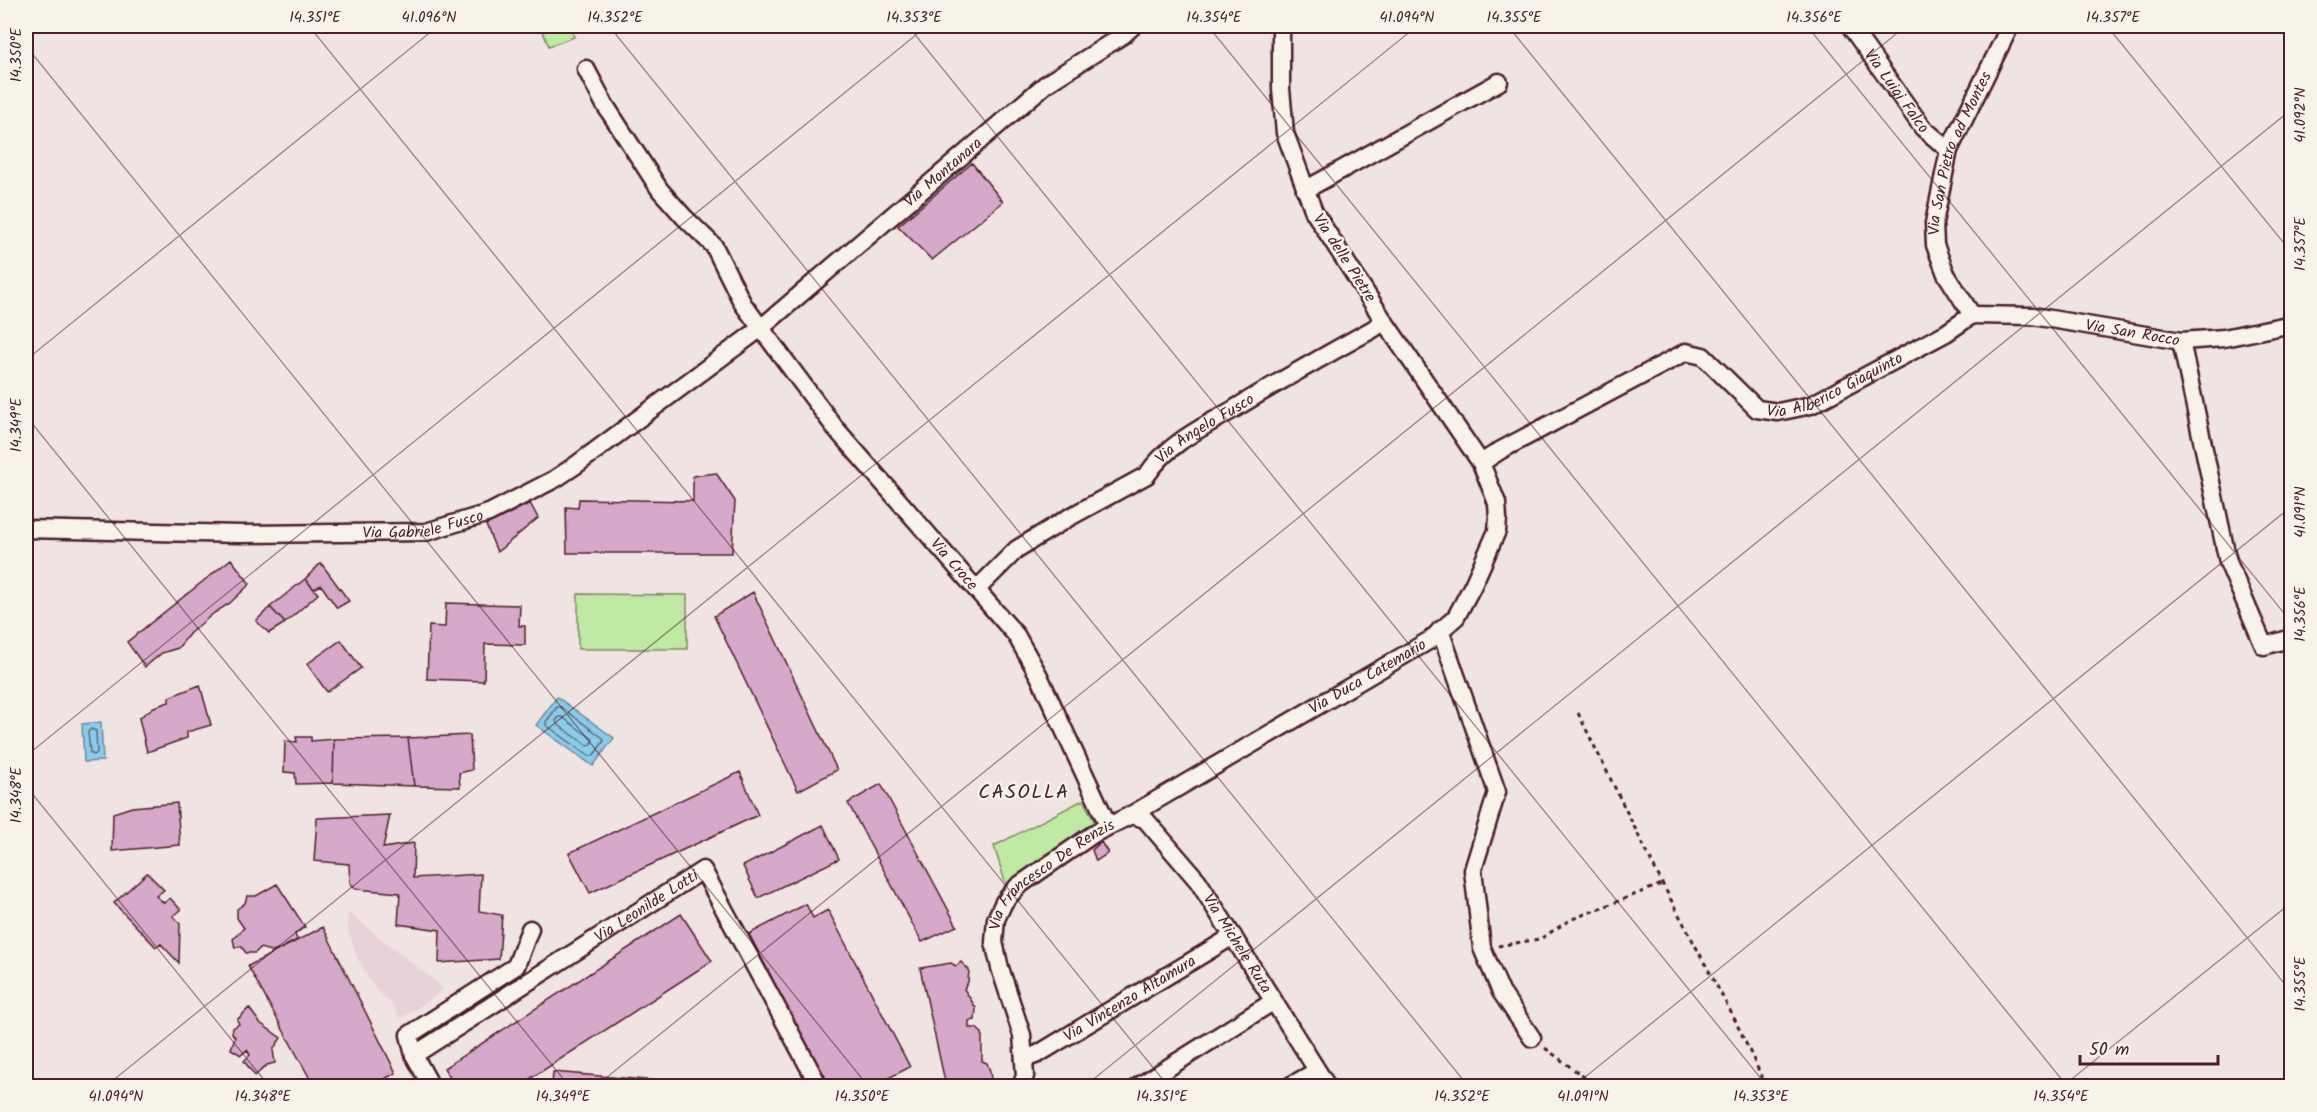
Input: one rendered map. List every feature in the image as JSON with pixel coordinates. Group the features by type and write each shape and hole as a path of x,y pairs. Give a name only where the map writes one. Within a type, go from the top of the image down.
{"street":[{"name":"Via Montanara","path":"761,328 1046,84 1123,35 1133,26"},
{"name":"Via delle Pietre","path":"1281,26 1281,89 1285,133 1314,212 1384,321 1481,463"},
{"name":"Via Luigi Falco","path":"1851,26 1923,128 1949,150"},
{"name":"Via San Pietro ad Montes","path":"1972,315 1946,274 1935,244 1934,223 1949,150 2010,26"},
{"name":"Via Croce","path":"586,69 605,105 660,190 714,246 743,304 836,429 1016,634 1039,676 1108,825"},
{"path":"1305,190 1499,82"},
{"name":"Via San Rocco","path":"1972,315 2033,316 2181,341 2224,338 2292,324"},
{"name":"Via Alberico Giaquinto","path":"1481,463 1501,450 1686,352 1703,356 1757,409 1778,412 1811,405 1946,333 1972,315"},
{"name":"Via Angelo Fusco","path":"979,591 981,585 1017,549 1068,518 1148,475 1155,462 1184,439 1384,321"},
{"name":"Via Gabriele Fusco","path":"26,529 240,534 426,532 489,513 555,479 643,417 761,328"},
{"path":"2181,341 2228,562 2264,646 2292,638"},
{"name":"Via Duca Catemario","path":"1131,816 1430,640 1456,617 1497,531 1497,503 1481,463"},
{"path":"1440,630 1497,792 1473,870 1482,948 1501,992 1532,1038"},
{"name":"Via Francesco De Renzis","path":"1022,1086 1025,1076 1022,1035 994,942 996,919 1004,902 1018,886 1108,825 1131,816"},
{"name":"Via Michele Ruta","path":"1131,816 1145,819 1198,881 1327,1086"},
{"name":"Via Leonilde Lotti","path":"414,1055 703,870 819,1086"},
{"path":"431,1086 414,1055 409,1035 516,966 530,929"},
{"name":"Via Vincenzo Altamura","path":"1024,1059 1038,1054 1233,936"},
{"path":"1139,1086 1274,1001"},
{"path":"1290,1086 1317,1071"}],"path":[{"path":"1578,712 1662,884 1735,1020 1766,1086"},
{"path":"1482,948 1540,939 1570,920 1662,884"},
{"path":"1532,1038 1596,1086"}],"shaded area":[{"path":"348,912 441,986 443,990 409,1014 399,1018 392,1004 377,991 369,980 356,955 348,930"}],"green space":[{"path":"540,26 571,26 574,37 549,46"},
{"path":"578,594 687,595 687,649 578,649"},
{"path":"1083,800 1095,823 1006,885 994,846"}],"water":[{"path":"557,697 614,738 593,766 536,725"},
{"path":"101,722 103,761 84,762 82,724"}],"building":[{"path":"972,163 1003,202 932,260 898,226"},
{"path":"716,473 735,501 732,553 567,553 566,507 578,508 579,499 693,501 693,476"},
{"path":"530,503 538,518 497,552 486,525"},
{"path":"231,559 250,584 230,603 190,633 178,648 162,653 145,667 127,642"},
{"path":"321,563 349,601 337,608 321,585 314,589 305,579"},
{"path":"305,579 318,594 285,623 270,607"},
{"path":"753,592 837,770 798,791 714,616"},
{"path":"446,603 520,605 519,626 525,626 525,645 485,644 484,681 427,679 429,626 445,627"},
{"path":"270,607 285,623 269,633 256,621"},
{"path":"341,640 361,668 327,692 307,664"},
{"path":"200,685 211,725 187,732 187,738 147,752 139,718 154,707 169,702 169,697"},
{"path":"470,735 472,770 459,773 460,787 414,786 408,738"},
{"path":"296,737 311,737 311,741 334,739 333,783 296,784 295,773 284,772 285,741 297,742"},
{"path":"408,738 414,786 333,783 334,739"},
{"path":"740,772 758,815 590,893 569,853"},
{"path":"881,784 957,926 922,942 848,803"},
{"path":"177,803 180,845 112,851 113,813 132,807"},
{"path":"390,815 383,848 414,843 413,878 481,874 479,911 502,915 499,959 439,963 440,930 398,924 400,893 356,889 350,883 349,864 314,861 317,818"},
{"path":"823,825 839,859 758,898 743,866"},
{"path":"1101,842 1108,853 1096,861 1092,850"},
{"path":"147,873 164,890 156,896 164,903 170,898 181,910 173,916 180,924 179,963 161,944 156,947 114,903"},
{"path":"277,884 305,927 295,934 297,940 274,952 260,948 255,953 246,953 241,946 235,948 233,939 244,928 237,918 237,909 245,903 247,896 256,896"},
{"path":"806,904 813,918 828,910 910,1067 873,1086 854,1086 852,1082 843,1086 828,1086 749,934"},
{"path":"681,914 712,961 519,1086 455,1086 444,1068"},
{"path":"323,927 396,1073 371,1086 314,1086 248,966"},
{"path":"961,962 969,970 968,982 964,989 976,1008 975,1020 969,1021 969,1028 976,1028 982,1033 982,1061 987,1063 990,1071 991,1080 988,1086 946,1086 920,968 951,963 956,966"},
{"path":"249,1008 260,1023 281,1038 273,1050 275,1063 267,1065 255,1076 244,1061 250,1055 247,1050 241,1055 231,1049 235,1037 232,1033 233,1028 239,1024 237,1020"},
{"path":"553,1072 657,1081 656,1086 552,1086"}],"district":[{"name":"CASOLLA","path":"1024,793"}]}
